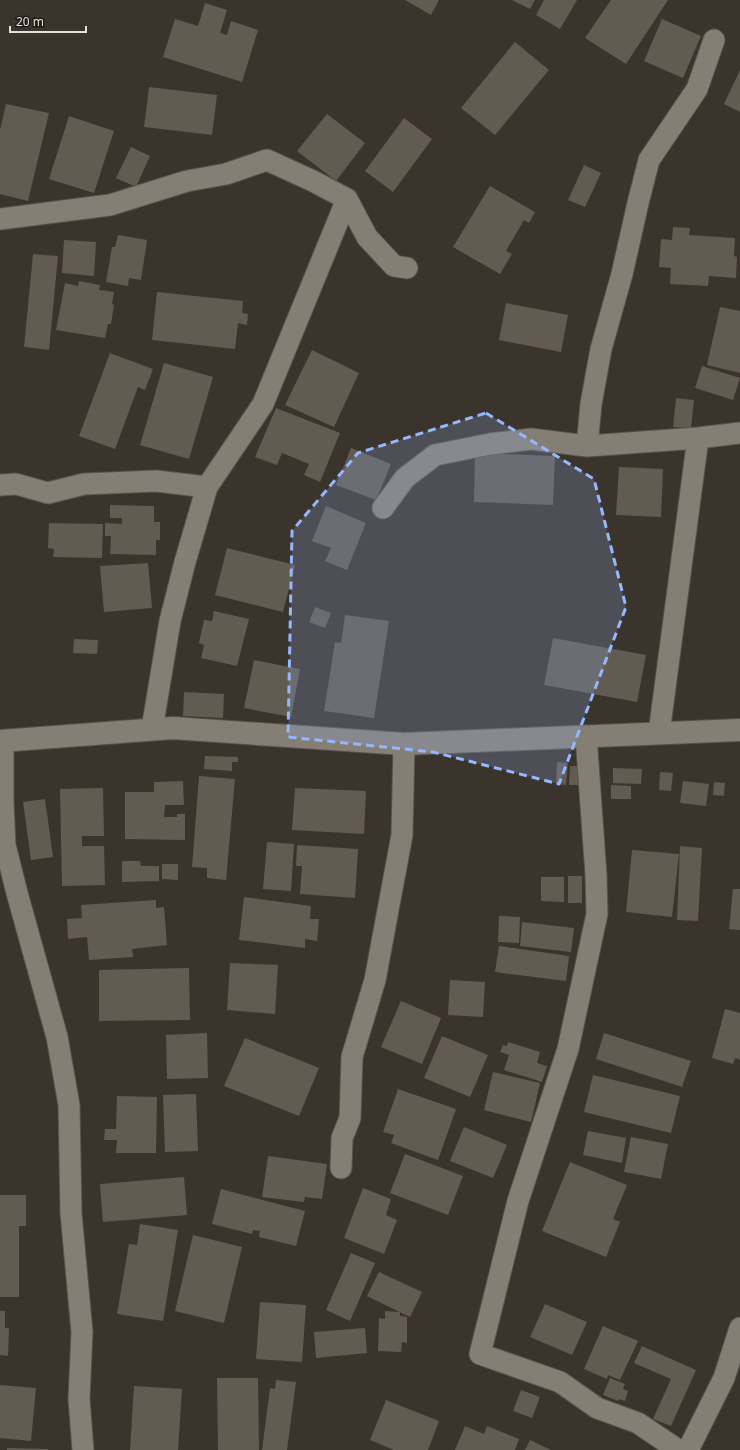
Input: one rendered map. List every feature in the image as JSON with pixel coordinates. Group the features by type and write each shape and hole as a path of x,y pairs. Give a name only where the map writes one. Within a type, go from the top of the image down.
{"street":[{"path":"588,446 590,404 600,350 622,274 649,160 697,90 714,40"},
{"path":"0,219 110,205 187,181 226,174 267,160 313,181 347,199 367,237 394,266 407,268"},
{"path":"152,729 170,621 185,562 207,487 263,404 347,199"},
{"path":"383,508 405,478 435,455 490,444 531,439 588,446 698,438 740,433"},
{"path":"659,733 698,438"},
{"path":"0,484 16,484 48,493 84,484 156,481 207,487"},
{"path":"83,1450 79,1399 82,1332 71,1213 69,1105 58,1037 5,846 1,741 173,728 404,744 740,730"},
{"path":"586,736 596,875 597,914 568,1050 518,1201 480,1354 560,1382 597,1408 638,1424 678,1450"},
{"path":"341,1168 342,1138 350,1118 352,1057 375,980 402,835 404,744"},
{"path":"688,1450 724,1378 740,1328"}],"highlighted area":[{"path":"486,413 594,479 626,607 559,784 433,752 288,737 292,531 358,453"}],"building":[{"path":"405,0 439,0 431,15"},
{"path":"512,0 535,0 530,9"},
{"path":"544,0 577,0 560,29 536,15"},
{"path":"611,0 668,0 626,64 585,38"},
{"path":"205,3 227,10 220,33 227,35 231,21 258,30 242,82 163,57 175,19 198,26"},
{"path":"662,19 701,36 683,78 644,61"},
{"path":"515,42 549,70 495,135 461,108"},
{"path":"740,70 740,112 724,104"},
{"path":"149,87 217,95 212,135 144,127"},
{"path":"6,104 49,113 28,201 0,194 0,130"},
{"path":"327,114 365,143 336,181 297,151"},
{"path":"69,116 114,131 94,193 49,179"},
{"path":"404,118 432,139 393,192 365,171"},
{"path":"131,147 150,156 136,187 116,178"},
{"path":"584,165 601,173 585,207 568,200"},
{"path":"490,186 535,212 529,223 524,220 506,251 512,254 500,274 453,247"},
{"path":"673,227 690,228 689,235 735,238 734,256 737,257 736,278 709,276 708,286 670,284 671,268 659,267 661,239 672,240"},
{"path":"118,235 147,240 141,280 129,278 128,286 106,282 112,247 115,247"},
{"path":"64,240 96,242 94,276 62,273"},
{"path":"33,254 58,256 49,350 24,347"},
{"path":"79,281 100,285 99,290 114,292 112,304 114,305 111,324 108,324 105,338 56,330 65,283 78,286"},
{"path":"157,292 243,301 242,313 248,314 247,325 238,323 235,349 152,340"},
{"path":"506,303 568,315 561,352 499,340"},
{"path":"720,307 740,311 740,373 707,365"},
{"path":"312,350 359,373 334,427 285,405"},
{"path":"110,353 153,369 145,390 138,387 115,449 79,436"},
{"path":"164,363 213,377 189,459 140,445"},
{"path":"702,366 740,378 733,400 695,388"},
{"path":"676,398 694,400 691,428 673,427"},
{"path":"276,408 340,433 320,482 304,475 309,464 282,453 277,465 255,457"},
{"path":"351,448 391,464 376,500 336,485"},
{"path":"475,453 555,456 553,505 474,502"},
{"path":"619,467 663,469 661,517 616,515"},
{"path":"110,505 154,506 154,522 160,522 160,540 156,540 156,555 110,554 111,536 105,536 105,523 122,524 122,518 110,518"},
{"path":"326,506 366,523 347,570 325,561 331,548 312,541"},
{"path":"49,523 103,524 102,558 53,557 54,549 48,548"},
{"path":"227,548 295,565 283,612 215,595"},
{"path":"148,563 152,608 104,612 100,566"},
{"path":"315,607 331,613 325,628 309,622"},
{"path":"214,611 249,619 237,666 201,658 204,645 199,643 204,620 212,621"},
{"path":"345,615 389,621 374,718 324,711 335,642 341,643"},
{"path":"553,638 646,655 637,702 544,685"},
{"path":"74,639 98,640 97,654 73,653"},
{"path":"254,660 300,669 291,717 244,708"},
{"path":"184,692 224,694 223,718 183,716"},
{"path":"205,756 238,757 238,762 232,762 232,771 204,769"},
{"path":"557,762 568,763 566,785 556,784"},
{"path":"570,766 582,766 581,785 569,785"},
{"path":"613,768 642,769 641,784 613,783"},
{"path":"660,772 673,773 671,791 659,790"},
{"path":"199,776 235,779 226,880 207,878 207,868 192,867"},
{"path":"183,781 184,805 165,805 164,817 177,817 177,814 185,814 185,840 125,839 125,792 154,792 154,782"},
{"path":"683,781 709,784 706,806 680,803"},
{"path":"714,782 725,783 724,796 713,795"},
{"path":"611,785 631,786 631,799 611,799"},
{"path":"103,788 104,836 82,836 82,846 104,846 105,885 62,886 60,789"},
{"path":"295,788 366,791 364,834 292,830"},
{"path":"45,799 53,857 31,860 23,802"},
{"path":"267,842 294,844 291,891 263,889"},
{"path":"297,845 358,849 355,898 300,894 302,866 296,866"},
{"path":"680,846 702,848 698,921 677,920"},
{"path":"632,850 679,854 672,917 626,912"},
{"path":"122,861 140,861 141,866 159,866 159,881 122,882"},
{"path":"162,864 178,864 178,880 162,879"},
{"path":"568,876 582,876 582,903 568,903"},
{"path":"541,877 564,877 564,902 541,901"},
{"path":"733,889 740,889 740,930 729,929"},
{"path":"244,897 311,906 310,919 319,919 317,941 305,939 305,948 239,940"},
{"path":"156,900 156,908 164,907 167,945 132,949 133,957 89,960 87,937 68,939 67,919 82,918 81,905"},
{"path":"499,916 520,917 519,943 498,942"},
{"path":"522,922 574,928 571,952 520,946"},
{"path":"499,946 569,956 566,981 495,972"},
{"path":"230,963 278,965 275,1014 227,1010"},
{"path":"189,968 190,1020 99,1021 99,970"},
{"path":"450,980 485,982 483,1017 448,1015"},
{"path":"401,1001 441,1018 422,1064 381,1047"},
{"path":"725,1009 740,1013 740,1060 735,1058 733,1064 712,1058"},
{"path":"207,1033 208,1078 167,1079 166,1035"},
{"path":"604,1033 691,1061 682,1087 596,1059"},
{"path":"442,1036 488,1055 470,1097 424,1078"},
{"path":"245,1038 319,1068 299,1116 224,1086"},
{"path":"508,1042 540,1052 537,1063 547,1066 542,1082 504,1070 509,1055 500,1052 503,1045 507,1046"},
{"path":"493,1072 540,1083 531,1122 484,1110"},
{"path":"593,1075 680,1096 671,1133 584,1112"},
{"path":"398,1089 456,1109 438,1160 391,1143 394,1135 383,1132"},
{"path":"196,1094 198,1151 165,1152 163,1095"},
{"path":"117,1096 157,1097 156,1153 116,1153 117,1140 104,1140 105,1129 116,1129"},
{"path":"464,1127 507,1145 493,1178 450,1161"},
{"path":"588,1131 626,1138 622,1163 583,1155"},
{"path":"631,1137 668,1144 661,1179 624,1172"},
{"path":"405,1154 463,1176 448,1215 390,1193"},
{"path":"268,1156 327,1164 322,1199 305,1197 304,1202 262,1197"},
{"path":"570,1162 627,1185 613,1219 620,1222 606,1257 542,1231"},
{"path":"184,1177 187,1215 103,1222 100,1184"},
{"path":"363,1188 391,1199 386,1215 397,1220 384,1254 344,1238"},
{"path":"221,1189 305,1211 296,1246 259,1237 260,1231 253,1230 252,1234 212,1224"},
{"path":"0,1195 26,1195 26,1226 19,1226 19,1297 0,1297"},
{"path":"140,1224 178,1230 163,1321 117,1314 129,1244 137,1245"},
{"path":"193,1235 242,1247 224,1323 175,1311"},
{"path":"351,1253 375,1263 350,1321 326,1310"},
{"path":"379,1272 422,1292 410,1317 367,1296"},
{"path":"260,1302 306,1305 302,1362 256,1359"},
{"path":"545,1304 587,1322 572,1355 530,1337"},
{"path":"0,1311 5,1311 5,1328 9,1328 8,1356 0,1355"},
{"path":"385,1311 400,1312 400,1316 407,1317 407,1343 402,1342 401,1352 378,1351 379,1318 385,1319"},
{"path":"603,1326 638,1341 620,1380 608,1375 607,1379 584,1369"},
{"path":"365,1328 367,1353 316,1358 314,1332"},
{"path":"642,1346 696,1370 671,1426 653,1419 671,1379 634,1363"},
{"path":"217,1378 258,1378 259,1450 218,1450"},
{"path":"610,1378 625,1384 623,1389 628,1391 625,1401 619,1399 618,1401 603,1395"},
{"path":"276,1380 296,1382 287,1450 262,1450 270,1388 275,1389"},
{"path":"0,1385 36,1388 31,1441 0,1438"},
{"path":"134,1386 182,1389 178,1450 130,1450"},
{"path":"521,1390 540,1397 532,1418 513,1411"},
{"path":"386,1400 439,1421 428,1450 394,1450 370,1440"},
{"path":"465,1426 484,1434 487,1426 519,1439 515,1450 455,1450"},
{"path":"530,1440 551,1450 525,1450"},
{"path":"7,1448 48,1449 48,1450 7,1450"}]}
